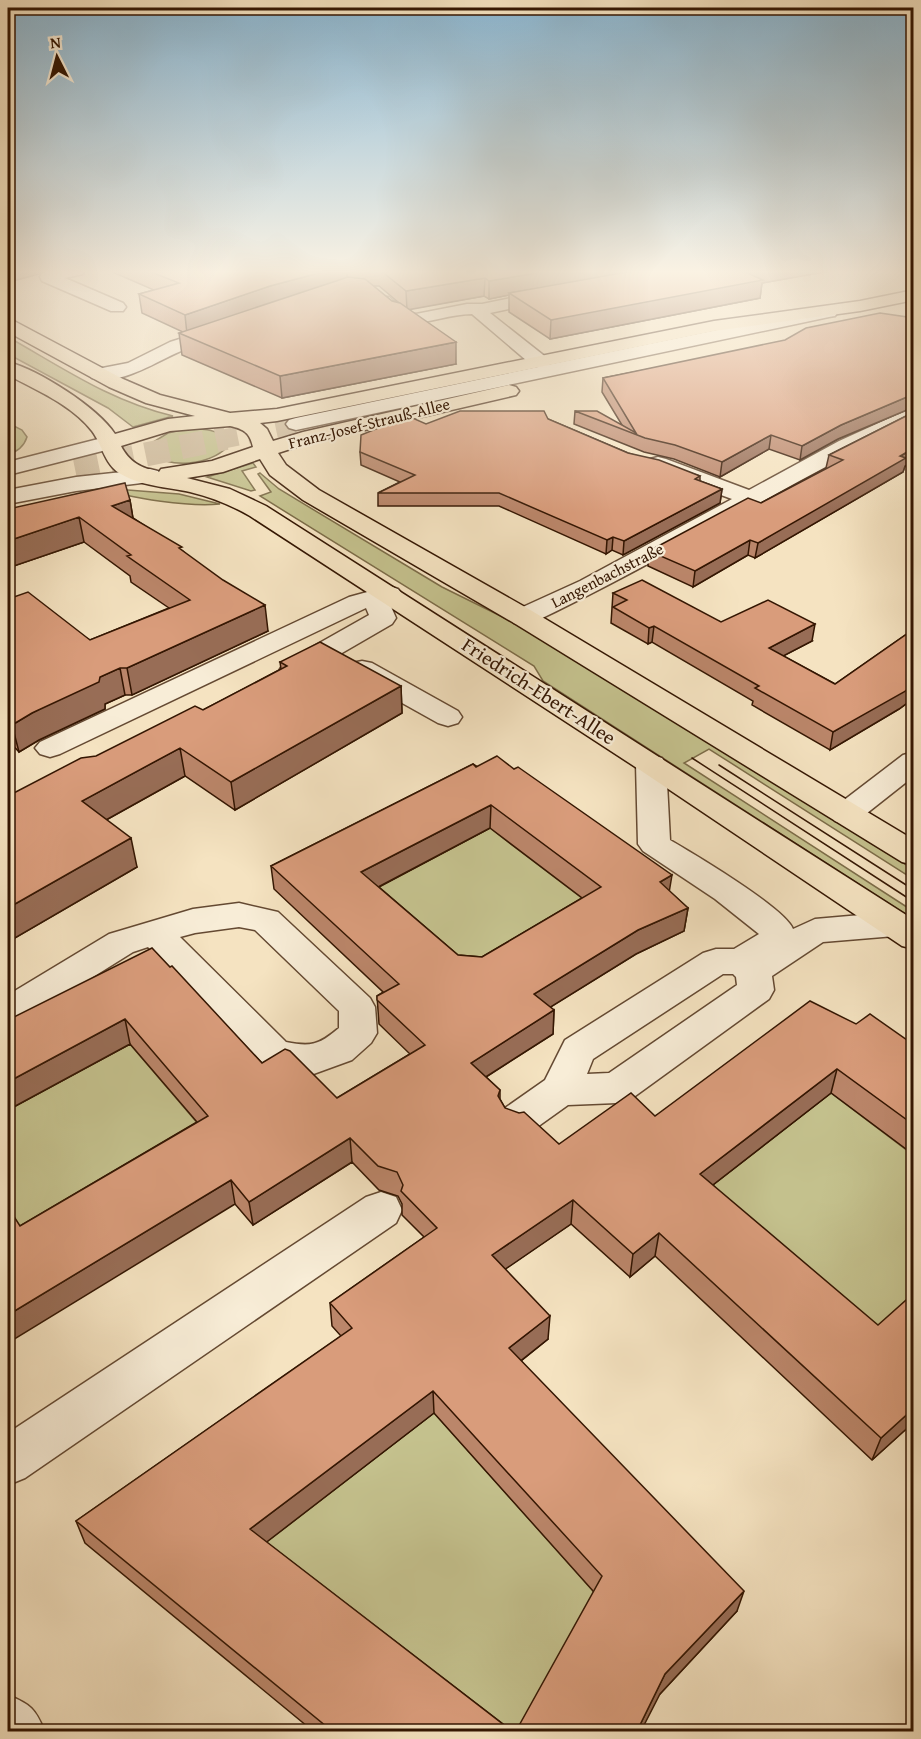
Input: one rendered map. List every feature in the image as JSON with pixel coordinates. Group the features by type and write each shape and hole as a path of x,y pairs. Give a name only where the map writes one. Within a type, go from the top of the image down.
{"main road":[{"path":"56,351 107,379 153,399 235,420 255,429 260,433 264,449 278,470 311,495 523,617 914,855"},
{"name":"Franz-Josef-Strauß-Allee","path":"110,442 168,425 277,415 592,351"},
{"name":"Franz-Josef-Strauß-Allee","path":"150,476 206,469 264,449 400,414 702,351"},
{"name":"Friedrich-Ebert-Allee","path":"8,368 84,412 98,425 120,462 132,471 198,487 238,500 275,521 382,596 651,764 904,930"},
{"path":"107,379 185,397 239,404 293,404 348,400"}],"street":[{"path":"107,379 167,351"},
{"path":"526,351 540,362"},
{"name":"Franz-Josef-Strauß-Allee","path":"296,423 642,351"},
{"name":"Langenbachstraße","path":"523,617 589,586 750,498 914,413"},
{"path":"8,469 110,442"},
{"path":"636,459 664,466 750,498"},
{"path":"8,483 75,469"},
{"path":"8,498 76,484 150,476"},
{"path":"50,748 314,622 358,602 382,596 382,618 329,651 267,683"},
{"path":"329,651 448,717"},
{"path":"846,814 914,761"},
{"path":"651,764 654,844 728,891 776,927 776,939 747,967"},
{"path":"8,1012 121,943 154,932 193,921 239,915 266,920 357,1007 358,1033 339,1050 308,1061 274,1054 154,932"},
{"path":"519,1119 560,1090 578,1050 716,962 747,967 814,931 904,930"},
{"path":"560,1090 617,1088 756,990 747,967"},
{"path":"8,1461 381,1210"},
{"path":"8,1722 17,1731"}],"shaded area":[{"path":"8,351 32,351 108,393 150,410 173,416 133,427 108,408 8,354"},
{"path":"8,423 22,430 27,437 20,448 8,454"},
{"path":"186,429 209,430 220,434 228,441 227,447 211,458 189,463 167,461 149,452 150,444 168,433"},
{"path":"253,463 256,467 242,471 255,490 251,491 207,477"},
{"path":"260,473 279,489 442,587 517,624 913,869 913,879 709,749 684,763 913,911 913,919 543,681 534,666 260,496 271,492 258,474"},
{"path":"102,488 179,494 220,504 161,501 128,496"},
{"path":"490,828 599,911 478,982 363,895"},
{"path":"130,1044 205,1132 28,1249 8,1219 8,1110"},
{"path":"831,1093 913,1155 913,1308 870,1349 696,1198"},
{"path":"434,1413 598,1596 525,1731 487,1731 255,1551"}],"building":[{"path":"222,351 409,351 280,376"},
{"path":"732,351 914,351 914,394 841,425 802,446 771,435 722,462 675,445 645,438 575,411 597,411 636,433 603,378"},
{"path":"460,411 544,411 548,419 628,453 659,460 700,476 695,479 722,489 624,541 613,537 607,540 499,493 378,493 415,475 360,452 361,435 408,416 426,424"},
{"path":"914,412 914,448 900,456 906,458 758,543 750,540 695,571 649,551 748,498 761,503 843,460 829,455"},
{"path":"125,483 130,500 112,506 182,547 179,548 223,580 265,605 127,668 120,668 100,677 99,682 32,713 12,725 8,720 8,599 28,592 90,640 190,600 127,556 131,555 79,517 8,541 8,509"},
{"path":"642,580 721,622 768,600 815,624 769,648 835,684 914,629 914,684 833,732 755,688 759,686 654,626 649,628 613,607 627,600 613,593"},
{"path":"320,642 401,686 231,782 180,748 82,801 131,838 8,908 8,796 81,758 96,756 195,706 203,710 287,666 280,662"},
{"path":"497,756 514,769 518,767 672,875 660,882 688,908 638,930 534,994 554,1010 471,1063 500,1090 498,1096 505,1108 519,1113 524,1112 559,1144 631,1093 655,1116 810,1001 856,1024 870,1014 914,1045 914,1125 837,1069 700,1174 878,1325 914,1293 914,1408 881,1438 659,1233 633,1254 573,1200 492,1255 550,1316 509,1348 744,1591 665,1674 637,1731 516,1731 602,1576 433,1391 250,1529 512,1731 332,1731 76,1521 352,1328 330,1303 437,1228 401,1191 403,1185 397,1172 378,1166 350,1138 249,1202 231,1180 8,1315 8,1207 20,1226 208,1116 125,1019 8,1082 8,1020 152,948 170,967 172,966 262,1063 285,1049 290,1051 337,1098 425,1045 377,1000 377,996 399,984 271,866 473,764 476,767","holes":["491,805 601,887 482,957 458,955 361,872"]}],"tunnel":[{"path":"219,440 296,424"},
{"path":"75,469 226,438"}],"tram line":[{"path":"692,758 914,902"},
{"path":"719,765 914,890"}]}
